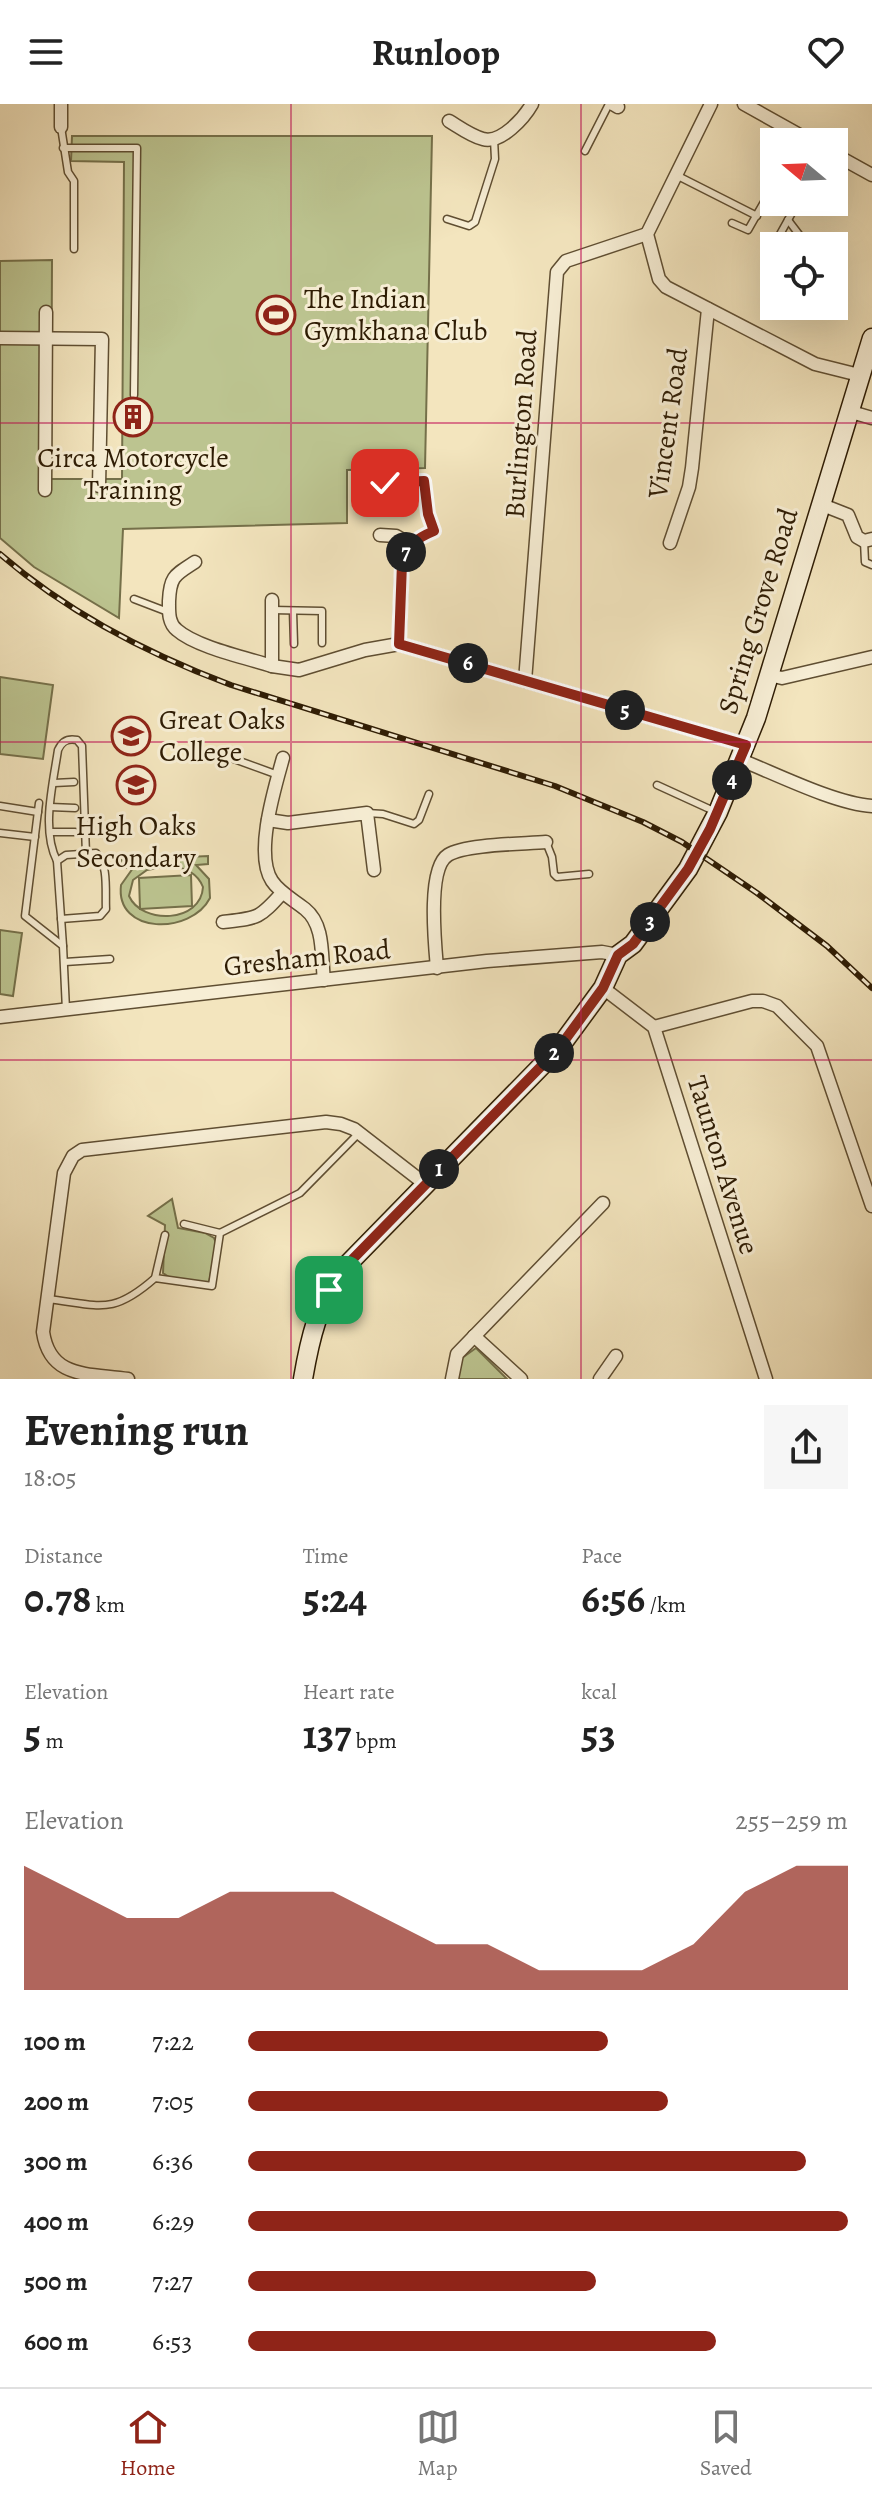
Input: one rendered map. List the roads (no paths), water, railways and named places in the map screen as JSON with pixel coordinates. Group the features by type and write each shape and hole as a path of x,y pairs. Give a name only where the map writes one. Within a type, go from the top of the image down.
{"main road":[{"name":"Spring Grove Road","path":"303,1379 311,1336 329,1290 342,1270 559,1048 603,988 618,955 633,944 688,869 718,812 743,752 872,338"}],"street":[{"path":"61,104 61,127"},
{"path":"449,121 482,139 494,139 508,130 532,104"},
{"path":"711,104 647,234 659,279 666,287 815,364 859,375"},
{"path":"744,104 787,128"},
{"path":"848,162 872,175"},
{"name":"Burlington Road","path":"525,681 557,272 566,261 647,234"},
{"name":"Vincent Road","path":"670,543 689,487 708,309"},
{"path":"45,490 46,312"},
{"path":"0,338 102,339 99,486"},
{"path":"848,411 872,418"},
{"path":"820,504 848,515 857,537 868,540"},
{"path":"399,644 402,563 410,544 434,531"},
{"path":"380,535 396,536 410,544"},
{"path":"195,562 174,576 170,583 168,612 177,630 203,643 272,666 299,670 365,650 399,644 525,681 743,752 797,783 872,806"},
{"path":"272,605 272,666"},
{"path":"769,675 782,678 872,657"},
{"path":"283,758 268,820 266,865 270,879 282,893 306,910 319,925 324,980"},
{"path":"268,820 288,823 367,813 374,870"},
{"path":"437,968 433,925 439,867 446,856 461,850 546,842"},
{"path":"223,922 255,919 282,893"},
{"name":"Gresham Road","path":"0,1017 487,961 602,952 618,955"},
{"path":"603,988 654,1027 752,1001 777,1006 817,1046 872,1206"},
{"name":"Taunton Avenue","path":"654,1027 766,1379"},
{"path":"128,1379 72,1371 57,1365 48,1355 45,1343 43,1332 64,1173 73,1156 82,1150 326,1122 341,1124 359,1133 425,1184"},
{"path":"452,1379 457,1354 603,1203"},
{"path":"474,1336 521,1379"},
{"path":"600,1379 616,1356"}],"lane":[{"path":"585,151 613,105"},
{"path":"61,127 68,172 74,181 74,249"},
{"path":"447,219 469,226 475,222 495,159 494,139"},
{"path":"63,148 137,148 134,395"},
{"path":"676,175 757,216"},
{"path":"732,223 748,230 760,210"},
{"path":"781,232 790,216"},
{"path":"788,220 797,232"},
{"path":"385,483 424,481 428,514 434,531"},
{"path":"868,540 865,562 872,565"},
{"path":"134,599 168,612"},
{"path":"272,605 293,611 322,611 322,643"},
{"path":"293,611 294,644"},
{"path":"66,1010 65,962 50,807 61,745 69,740 77,740 82,746 86,854"},
{"path":"234,759 278,775"},
{"path":"54,783 74,782"},
{"path":"657,785 718,812"},
{"path":"367,813 383,814 414,824 429,794"},
{"path":"39,803 25,916 63,946"},
{"path":"0,806 38,812"},
{"path":"50,807 75,808"},
{"path":"51,832 75,832"},
{"path":"0,833 35,837"},
{"path":"546,842 557,877 589,874"},
{"path":"57,861 66,855 96,853 103,859 106,909 100,916 61,919"},
{"path":"65,962 110,959"},
{"path":"184,1224 220,1233 300,1193 359,1133"},
{"path":"155,1278 212,1286 220,1233"},
{"path":"47,1299 114,1305 137,1294 155,1278 165,1235"}],"railway":[{"path":"0,554 81,613 139,645 200,673 555,786 643,822 682,842 757,893 827,946 872,988"}],"place":[{"name":"The Indian Gymkhana Club","path":"276,315"},
{"name":"Circa Motorcycle Training","path":"133,417"},
{"name":"Great Oaks College","path":"131,736"},
{"name":"High Oaks Secondary","path":"136,785"}]}
